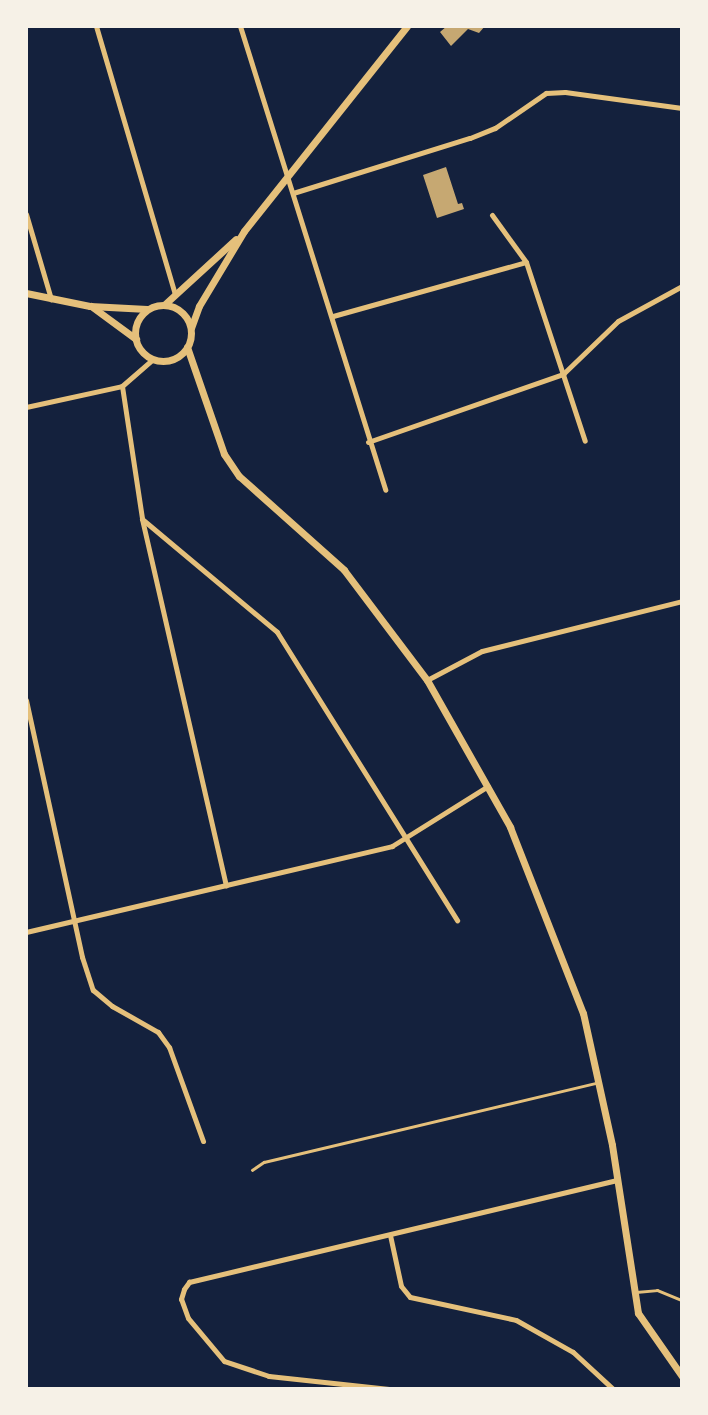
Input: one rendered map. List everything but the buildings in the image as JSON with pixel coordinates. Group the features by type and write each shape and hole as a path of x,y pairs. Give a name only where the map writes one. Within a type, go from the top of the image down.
{"street":[{"path":"96,26 175,295"},
{"path":"240,26 333,316 368,442 385,490"},
{"path":"407,26 244,231 210,286 191,328 187,347 224,454 239,477 344,570 427,680 510,827 583,1013 618,1180 633,1292 651,1337 682,1376"},
{"path":"293,193 470,138 495,128 546,93 565,92 682,108"},
{"path":"26,214 51,299"},
{"path":"492,215 526,262 585,441"},
{"path":"26,293 90,306 148,309 165,304 244,231"},
{"path":"333,316 526,262"},
{"path":"195,276 210,286"},
{"path":"368,442 563,374 618,321 682,286"},
{"path":"165,304 182,312 191,328"},
{"path":"90,306 136,339 153,359"},
{"path":"136,339 137,322 148,309"},
{"path":"26,407 122,386 153,359 176,358 187,347"},
{"path":"122,386 142,519 226,886"},
{"path":"142,519 277,632 409,839 457,920"},
{"path":"427,680 482,651 682,601"},
{"path":"26,700 74,922 93,990 112,1006 158,1032 169,1048 203,1141"},
{"path":"26,932 226,886 409,839 488,786"},
{"path":"389,1389 247,1371 224,1361 207,1346 181,1299 189,1282 618,1180"},
{"path":"390,1235 401,1286 410,1297 525,1324 573,1352 613,1389"}],"lane":[{"path":"252,1170 264,1162 599,1082"},
{"path":"633,1292 657,1290 682,1300"}]}
